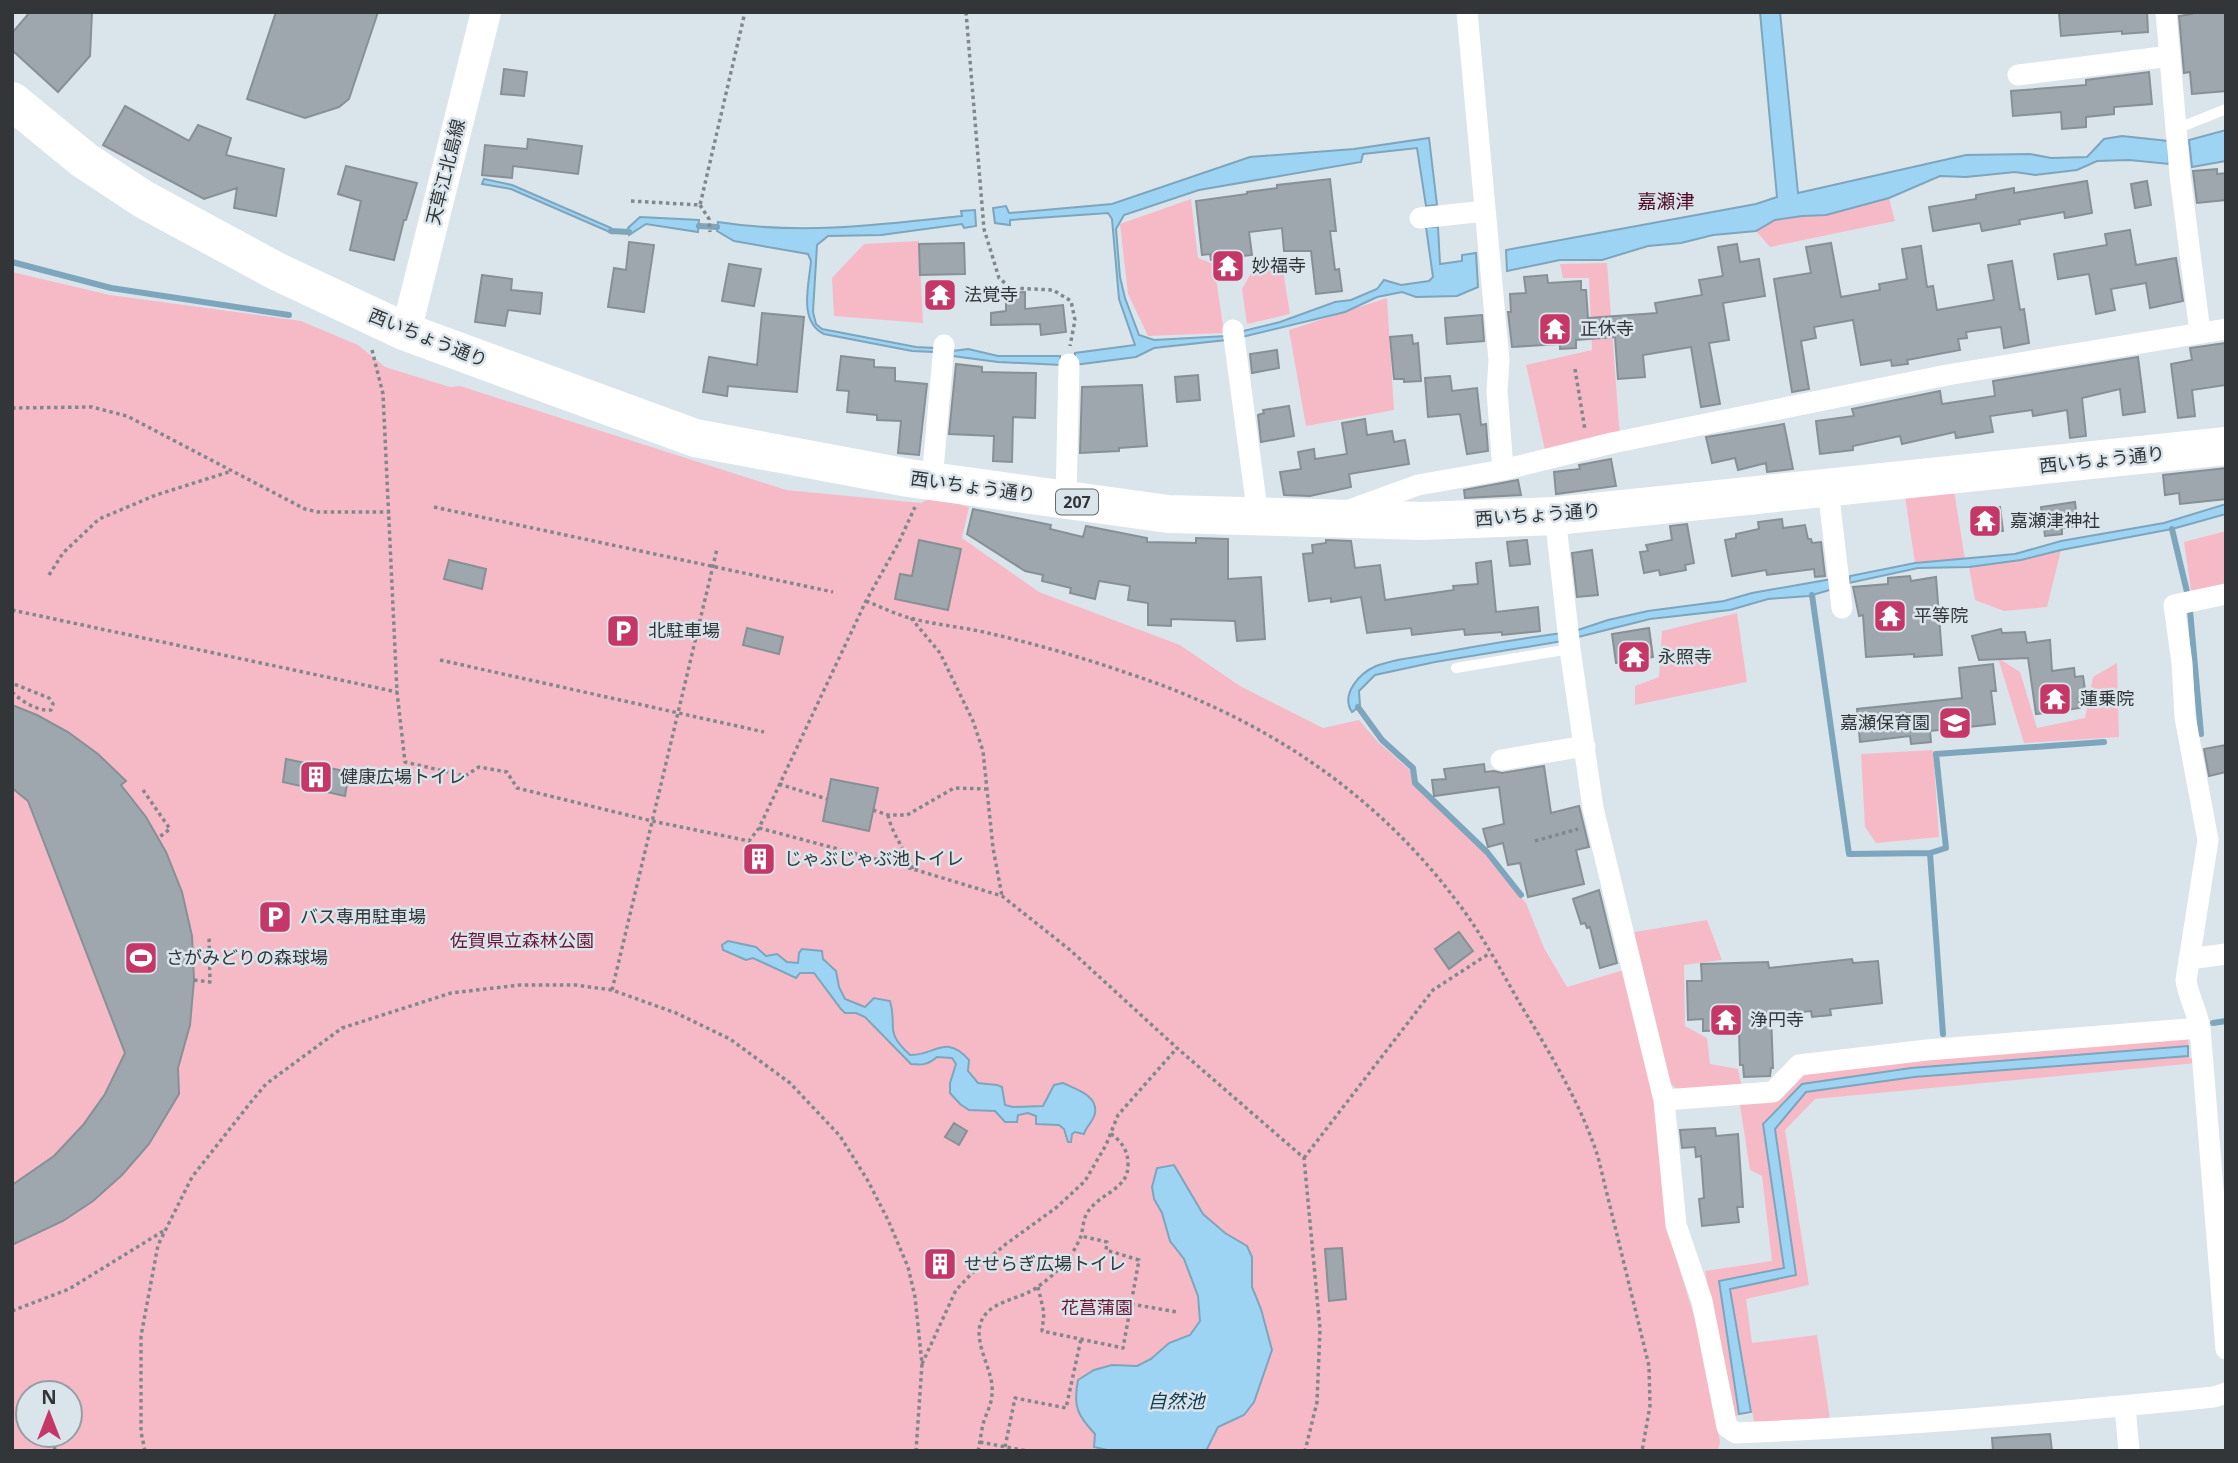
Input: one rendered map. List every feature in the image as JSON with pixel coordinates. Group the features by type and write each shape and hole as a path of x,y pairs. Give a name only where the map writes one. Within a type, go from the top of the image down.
{"highway":[{"name":"西いちょう通り","path":"12,101 84,160 143,199 276,271 406,332 695,438 925,490 1066,500 1168,514 1423,521 1555,516 2226,446"}],"street":[{"name":"天草江北島線","path":"406,332 486,12"},
{"path":"1467,12 1499,360 1497,391 1503,470"},
{"path":"2166,12 2180,175 2200,332"},
{"path":"2018,75 2170,56"},
{"path":"1430,217 1485,211"},
{"path":"1324,519 1418,485 1503,470 1588,449 1947,375 2226,329"},
{"path":"1234,336 1258,516"},
{"path":"925,490 943,351"},
{"path":"1066,500 1069,357"},
{"path":"1828,489 1842,608"},
{"path":"1555,516 1570,649 1597,824 1664,1100 1676,1225 1702,1301 1727,1427 1736,1433 1822,1429 2125,1406 2214,1397 2226,1393"},
{"path":"2226,594 2174,605 2185,717 2208,840 2189,959 2187,989 2197,1011 2200,1028 2226,1349"},
{"path":"1501,760 1585,746"},
{"path":"2189,959 2226,954"},
{"path":"1664,1100 1773,1092 1800,1065 1927,1050 2200,1028"},
{"path":"2125,1406 2129,1451"}],"lane":[{"path":"2176,132 2226,109"},
{"path":"1456,668 1570,649"}],"path":[{"path":"710,232 709,219 701,205 745,12"},
{"path":"966,12 984,229 999,278 1011,288 1053,290 1071,301 1075,320 1069,357"},
{"path":"631,201 701,205"},
{"path":"372,350 383,394 397,692 405,762 465,776 479,767 507,772 517,788 748,841 758,828 866,601 925,490"},
{"path":"1575,369 1588,449"},
{"path":"12,408 92,407 127,415 305,509 318,512 390,512"},
{"path":"49,575 63,553 99,519 156,495 232,471"},
{"path":"434,507 833,592"},
{"path":"612,990 717,549"},
{"path":"866,601 911,618 985,632 1073,655 1201,699 1264,730 1327,771 1413,849 1456,899 1549,1053 1588,1125 1649,1366 1650,1406 1642,1451"},
{"path":"12,610 397,692"},
{"path":"911,618 940,653 973,721 983,751 993,848 1002,896"},
{"path":"440,660 764,732"},
{"path":"12,692 22,701 51,710 53,704 49,698 14,684"},
{"path":"779,784 827,799"},
{"path":"873,810 888,815 907,815 954,788 986,789"},
{"path":"144,790 170,830 158,838"},
{"path":"888,815 891,828 905,850 912,869"},
{"path":"1535,841 1597,824"},
{"path":"758,828 1002,896 1070,950 1177,1048 1304,1158"},
{"path":"194,980 210,982 209,936"},
{"path":"1305,1451 1317,1402 1321,1329 1304,1158 1433,990 1490,953"},
{"path":"145,1451 141,1432 141,1336 158,1245 192,1177 266,1084 342,1028 451,993 520,985 576,985 612,990 676,1013 730,1039 790,1083 840,1136 868,1181 908,1267 915,1297 922,1364 916,1451"},
{"path":"922,1364 956,1290 976,1269 1057,1207 1085,1181 1118,1115 1177,1048"},
{"path":"978,1451 993,1395 980,1324 990,1309 1038,1287 1056,1272 1075,1250 1086,1214 1122,1184 1129,1174 1128,1156 1121,1141 1111,1133"},
{"path":"12,1311 69,1289 167,1229"},
{"path":"1038,1287 1045,1313 1042,1331 1123,1348 1139,1259 1106,1250 1107,1242 1081,1236"},
{"path":"1131,1304 1177,1312"},
{"path":"1005,1447 1015,1398 1066,1408 1081,1339"},
{"path":"980,1442 1027,1451"}],"green space":[{"path":"1889,198 1895,221 1770,247 1756,231 1775,220 1826,215"},
{"path":"1191,199 1198,258 1214,264 1224,333 1148,336 1128,294 1120,224"},
{"path":"919,241 923,323 834,316 832,278 864,244"},
{"path":"1607,263 1620,438 1546,454 1526,365 1592,350 1589,278 1563,278 1560,264"},
{"path":"1282,264 1290,314 1247,324 1242,289 1254,268"},
{"name":"佐賀県立森林公園","path":"12,272 110,295 301,321 358,345 385,367 450,387 460,386 786,490 921,503 932,499 951,501 969,507 962,538 1039,592 1180,645 1240,686 1323,728 1359,720 1378,742 1412,772 1412,784 1484,853 1526,903 1544,948 1567,987 1627,969 1653,1071 1667,1228 1700,1336 1720,1442 1718,1451 12,1451"},
{"path":"1387,298 1394,410 1306,426 1289,330"},
{"path":"1954,490 1965,560 1915,563 1905,496"},
{"path":"2226,531 2226,589 2192,597 2184,542"},
{"path":"2061,550 2047,607 2004,611 1975,600 1969,567 2021,560"},
{"path":"1737,613 1747,682 1635,705 1635,686 1659,677 1662,631"},
{"path":"1998,658 2020,672 2037,728 2085,718 2093,677 2117,663 2119,737 2024,743"},
{"path":"1933,750 1939,837 1876,843 1865,827 1861,754"},
{"path":"1707,920 1722,960 1684,965 1685,1026 1707,1038 1710,1064 1738,1069 1742,1088 1680,1092 1669,1082 1629,933"},
{"path":"2189,1037 2188,1046 1911,1068 1802,1084 1763,1124 1784,1268 1719,1281 1739,1414 1733,1419 1705,1271 1772,1261 1762,1176 1750,1170 1739,1099 1796,1075 1908,1058"},
{"path":"2188,1056 2196,1063 1815,1099 1785,1130 1809,1285 1746,1299 1752,1343 1817,1335 1830,1419 1754,1422 1730,1289 1796,1275 1775,1129 1806,1092 1914,1077"}],"water":[{"path":"1760,12 1780,12 1798,193 1966,155 2087,157 2104,139 2122,136 2168,141 2169,164 2129,160 2097,161 2077,170 2035,175 2015,172 1966,177 1940,176 1889,198 1826,215 1775,220 1756,231 1648,246 1602,260 1560,260 1507,271 1506,250 1756,204 1777,197"},
{"path":"2226,130 2226,161 2192,167 2189,140"},
{"path":"1429,138 1437,205 1426,206 1417,148 1363,154 1361,162 1199,190 1124,215 1116,229 1120,277 1139,335 1154,340 1226,336 1226,340 1154,348 1136,357 1074,365 1075,353 1135,345 1119,299 1112,219 1108,213 1010,220 1010,225 995,223 993,208 1006,206 1009,213 1112,204 1250,157 1354,149"},
{"path":"484,179 512,185 611,228 612,233 511,189 482,184"},
{"path":"975,210 976,226 964,228 962,224 881,235 828,236 817,245 813,312 816,324 822,329 916,347 935,348 933,352 912,351 824,334 816,328 808,312 807,291 811,261 808,254 734,241 717,231 718,222 779,228 840,227 962,216 961,211"},
{"path":"640,217 699,220 698,232 646,224 629,235 628,228"},
{"path":"1426,227 1438,227 1440,264 1462,261 1462,255 1476,253 1478,287 1457,296 1416,297 1402,292 1377,297 1345,312 1238,338 1239,332 1280,322 1335,302 1351,300 1377,289 1384,280 1401,285 1429,281 1433,277"},
{"path":"968,349 998,356 1060,356 1061,365 998,362 953,356 953,351"},
{"path":"2226,504 2226,514 2172,529 2021,560 1969,567 1918,568 1849,583 1850,576 1915,563 2015,554 2061,541 2164,523"},
{"path":"1832,579 1833,589 1809,596 1768,599 1730,610 1650,619 1574,638 1572,632 1648,611 1724,601 1752,593"},
{"path":"1562,633 1563,641 1435,662 1375,675 1359,691 1360,706 1352,712 1349,705 1350,691 1358,679 1376,666 1405,658"},
{"path":"728,941 756,947 766,956 777,954 787,962 798,963 802,949 822,951 823,959 836,971 845,999 865,1007 874,998 890,1001 894,1034 910,1055 946,1047 961,1052 969,1060 968,1071 978,1083 1002,1087 1005,1105 1013,1107 1043,1106 1054,1085 1063,1083 1089,1097 1095,1107 1093,1119 1084,1134 1075,1132 1071,1142 1068,1142 1064,1129 1059,1125 1036,1124 1036,1116 1028,1113 1018,1115 1017,1122 1005,1122 995,1111 969,1110 950,1093 956,1064 952,1058 937,1057 925,1064 911,1064 865,1017 856,1013 845,1013 814,973 800,973 796,978 753,958 746,960 723,950 722,945"},
{"path":"2188,1046 2188,1056 1914,1077 1806,1092 1775,1129 1796,1275 1730,1289 1751,1412 1739,1414 1719,1281 1784,1268 1763,1124 1802,1084 1911,1068"},
{"name":"自然池","path":"1174,1165 1203,1214 1225,1233 1247,1246 1252,1257 1252,1287 1272,1350 1254,1402 1244,1415 1218,1427 1206,1451 1112,1451 1094,1447 1095,1434 1084,1421 1076,1404 1078,1380 1094,1370 1112,1365 1137,1366 1151,1359 1169,1343 1190,1335 1200,1321 1198,1296 1184,1259 1170,1241 1152,1187 1157,1168"}],"building":[{"path":"30,12 92,12 90,56 58,92 12,50 12,33"},
{"path":"276,12 378,12 349,99 339,107 305,118 247,99"},
{"path":"2059,12 2147,12 2148,32 2122,34 2122,31 2061,36"},
{"path":"2192,12 2225,12 2226,91 2192,94 2190,72 2184,73 2179,16"},
{"path":"504,69 527,72 524,96 501,94"},
{"path":"2149,72 2152,104 2114,107 2114,114 2086,117 2086,127 2062,129 2061,112 2013,116 2011,91 2086,85 2086,80"},
{"path":"125,106 189,141 198,125 231,138 226,155 284,169 276,216 234,208 237,188 204,199 103,145"},
{"path":"528,139 582,146 578,174 513,166 512,178 482,175 485,145 527,149"},
{"path":"346,166 417,183 394,260 350,250 361,201 338,194"},
{"path":"2217,169 2217,174 2226,173 2226,200 2197,203 2193,171"},
{"path":"1330,179 1336,231 1330,231 1335,270 1339,269 1342,291 1316,294 1311,251 1284,251 1282,228 1249,232 1252,255 1211,260 1210,254 1202,255 1196,201 1247,194 1277,188 1277,185"},
{"path":"2087,181 2092,213 2065,218 2064,212 2019,220 2020,224 1982,231 1980,223 1933,231 1929,207 1976,199 1976,195 2014,188 2014,193"},
{"path":"2147,181 2151,205 2135,208 2131,184"},
{"path":"2130,230 2136,265 2176,258 2183,301 2150,308 2146,283 2111,289 2115,310 2096,314 2089,274 2058,279 2054,254 2107,245 2105,234"},
{"path":"629,242 654,245 644,312 608,307 614,268 626,270"},
{"path":"964,243 965,274 920,275 919,244"},
{"path":"1831,243 1841,297 1880,290 1879,284 1907,279 1902,249 1921,246 1927,287 1933,286 1937,310 1994,300 1988,265 2012,261 2020,310 2024,309 2029,343 2004,348 2001,327 1966,332 1967,338 1958,339 1960,350 1907,360 1908,364 1892,366 1891,360 1861,365 1853,320 1814,327 1816,338 1801,341 1809,389 1792,392 1774,279 1811,273 1806,247"},
{"path":"1737,244 1740,262 1759,259 1765,296 1723,303 1729,340 1709,343 1720,404 1701,407 1691,347 1643,355 1645,377 1618,379 1615,337 1576,340 1576,348 1560,349 1560,344 1512,347 1508,312 1511,312 1510,294 1526,293 1524,277 1547,275 1548,283 1581,281 1581,290 1586,290 1588,318 1657,313 1655,303 1702,295 1699,280 1723,276 1718,247"},
{"path":"729,264 761,269 754,306 722,301"},
{"path":"482,275 512,279 511,290 542,293 540,314 508,310 505,326 475,322"},
{"path":"1025,292 1025,309 1063,305 1066,332 1041,335 1040,324 991,325 991,313 1006,311 1006,293"},
{"path":"762,313 804,317 797,392 728,386 727,396 703,392 709,357 757,365"},
{"path":"1482,315 1484,341 1447,344 1445,318"},
{"path":"1412,335 1413,344 1418,343 1421,381 1404,382 1404,379 1394,379 1390,337"},
{"path":"2226,343 2226,385 2192,390 2195,416 2178,418 2171,364 2192,360 2190,348"},
{"path":"1277,350 1279,368 1252,373 1250,354"},
{"path":"841,356 874,360 874,367 895,368 895,381 927,384 919,455 898,453 901,421 877,420 877,415 847,412 849,391 837,390"},
{"path":"2138,357 2145,412 2123,415 2120,389 2082,398 2086,436 2070,438 2067,410 2033,416 2032,410 1990,416 1993,432 1956,438 1955,432 1902,444 1900,436 1853,446 1853,450 1820,454 1816,421 1854,416 1852,409 1940,391 1942,404 1995,396 1993,381"},
{"path":"956,364 982,367 982,372 1036,373 1035,418 1013,417 1012,462 993,461 994,436 949,434"},
{"path":"1198,375 1200,400 1177,402 1175,377"},
{"path":"1450,376 1452,391 1477,388 1481,425 1486,424 1488,451 1467,454 1460,414 1428,417 1425,378"},
{"path":"1142,385 1147,446 1080,453 1082,387"},
{"path":"1289,406 1294,436 1261,442 1258,415 1264,413 1263,410"},
{"path":"1365,419 1367,435 1392,431 1394,442 1405,440 1409,464 1349,474 1351,487 1310,496 1284,495 1280,472 1301,469 1298,452 1314,449 1315,459 1347,454 1342,423"},
{"path":"1784,424 1793,469 1767,472 1766,463 1738,470 1735,458 1712,463 1706,437"},
{"path":"1611,459 1616,486 1556,494 1554,472 1580,469 1579,465"},
{"path":"2226,468 2226,499 2180,504 2179,493 2165,495 2163,475"},
{"path":"1518,480 1521,495 1465,498 1464,490"},
{"path":"2075,502 2078,526 2062,528 2062,534 2045,536 2041,507"},
{"path":"2000,507 2003,531 1987,533 1984,509"},
{"path":"973,509 1051,525 1050,529 1083,537 1086,526 1147,538 1147,542 1196,543 1196,538 1228,539 1228,579 1261,577 1265,639 1237,641 1235,621 1171,619 1171,626 1148,625 1148,603 1128,600 1130,586 1099,581 1095,599 1070,593 1071,588 1042,581 1043,575 1025,571 967,534"},
{"path":"1782,519 1783,528 1805,525 1808,539 1811,539 1812,543 1821,542 1825,576 1815,577 1814,569 1767,575 1766,570 1732,576 1725,540 1736,538 1736,534 1759,529 1758,522"},
{"path":"1687,524 1694,563 1685,565 1686,570 1660,575 1659,570 1644,573 1640,552 1648,551 1646,545 1672,540 1670,526"},
{"path":"919,540 961,549 948,610 895,599 900,574 912,576"},
{"path":"1326,540 1351,541 1355,568 1380,565 1385,600 1454,590 1453,586 1478,584 1476,563 1491,561 1496,612 1538,607 1540,631 1465,635 1464,629 1412,635 1411,628 1367,633 1361,597 1331,602 1331,598 1309,601 1303,554 1313,553 1312,545 1326,543"},
{"path":"1527,540 1530,564 1510,566 1507,542"},
{"path":"1592,550 1598,595 1577,597 1572,553"},
{"path":"449,560 486,569 482,589 444,579"},
{"path":"1910,576 1911,581 1936,577 1942,655 1866,657 1863,615 1859,616 1853,587 1888,584 1888,578"},
{"path":"747,628 783,637 779,654 743,645"},
{"path":"1649,628 1653,657 1644,659 1645,664 1626,667 1625,662 1616,663 1612,634"},
{"path":"2001,629 2002,633 2025,632 2027,643 2050,640 2052,671 2074,668 2075,677 2083,676 2086,696 2078,698 2080,708 2036,714 2028,658 1979,660 1972,636"},
{"path":"1993,664 1996,691 1991,691 1995,724 1930,731 1931,742 1911,744 1910,736 1860,742 1857,709 1962,698 1959,668"},
{"name":"さがみどりの森球場","path":"12,705 68,732 98,754 126,781 121,785 146,817 166,852 182,892 192,936 194,980 190,1025 178,1068 179,1094 149,1144 122,1175 93,1201 63,1221 12,1245 12,1185 54,1156 83,1125 105,1094 125,1053 28,801 12,788"},
{"path":"2226,745 2226,772 2209,776 2204,749"},
{"name":"健康広場トイレ","path":"286,759 349,772 345,796 283,782"},
{"path":"1484,764 1485,772 1502,773 1544,766 1551,813 1579,806 1589,847 1576,850 1584,884 1528,897 1520,863 1508,865 1503,843 1488,847 1483,829 1504,824 1499,787 1434,796 1432,780 1446,779 1444,769"},
{"path":"831,779 878,788 869,831 823,821"},
{"name":"じゃぶじゃぶ池トイレ","path":"759,847 768,851 772,860 768,869 759,873 750,869 746,860 750,851"},
{"path":"1599,890 1617,963 1600,968 1590,927 1587,928 1585,923 1581,924 1573,899"},
{"path":"1459,932 1473,951 1449,969 1435,949"},
{"path":"1852,959 1853,963 1878,961 1882,1003 1830,1009 1831,1015 1812,1017 1811,1011 1771,1015 1773,1068 1770,1076 1744,1077 1743,1065 1740,1065 1739,1030 1703,1031 1703,1019 1688,1020 1687,981 1702,981 1701,964 1768,962 1769,968"},
{"path":"954,1123 967,1131 959,1145 945,1137"},
{"path":"1715,1128 1716,1136 1738,1134 1743,1207 1737,1207 1739,1222 1702,1226 1699,1199 1704,1198 1701,1156 1696,1157 1695,1147 1682,1148 1680,1130"},
{"path":"1342,1248 1346,1299 1329,1301 1325,1249"},
{"path":"2050,1434 2052,1451 1993,1451 1992,1438"}],"waterway":[{"path":"699,226 717,227"},
{"path":"611,231 629,232"},
{"path":"12,262 111,288 289,315"},
{"path":"2172,529 2188,596"},
{"path":"1812,595 1849,854 1930,853 1946,848 1936,754 2104,742"},
{"path":"2190,610 2201,734"},
{"path":"1358,707 1382,740 1413,768 1415,783 1487,852 1521,895"},
{"path":"1930,853 1943,1034"},
{"path":"2213,1023 2226,1021"}],"place":[{"name":"妙福寺","path":"1228,266"},
{"name":"法覚寺","path":"940,295"},
{"name":"正休寺","path":"1555,329"},
{"name":"嘉瀬津神社","path":"1985,521"},
{"name":"平等院","path":"1890,616"},
{"name":"北駐車場","path":"623,631"},
{"name":"永照寺","path":"1634,657"},
{"name":"蓮乗院","path":"2055,699"},
{"name":"嘉瀬保育園","path":"1955,723"},
{"name":"健康広場トイレ","path":"316,777"},
{"name":"じゃぶじゃぶ池トイレ","path":"759,859"},
{"name":"バス専用駐車場","path":"275,917"},
{"name":"さがみどりの森球場","path":"141,958"},
{"name":"浄円寺","path":"1726,1020"},
{"name":"せせらぎ広場トイレ","path":"940,1264"}],"district":[{"name":"嘉瀬津","path":"1666,201"}],"park label":[{"name":"花菖蒲園","path":"1097,1308"}]}
